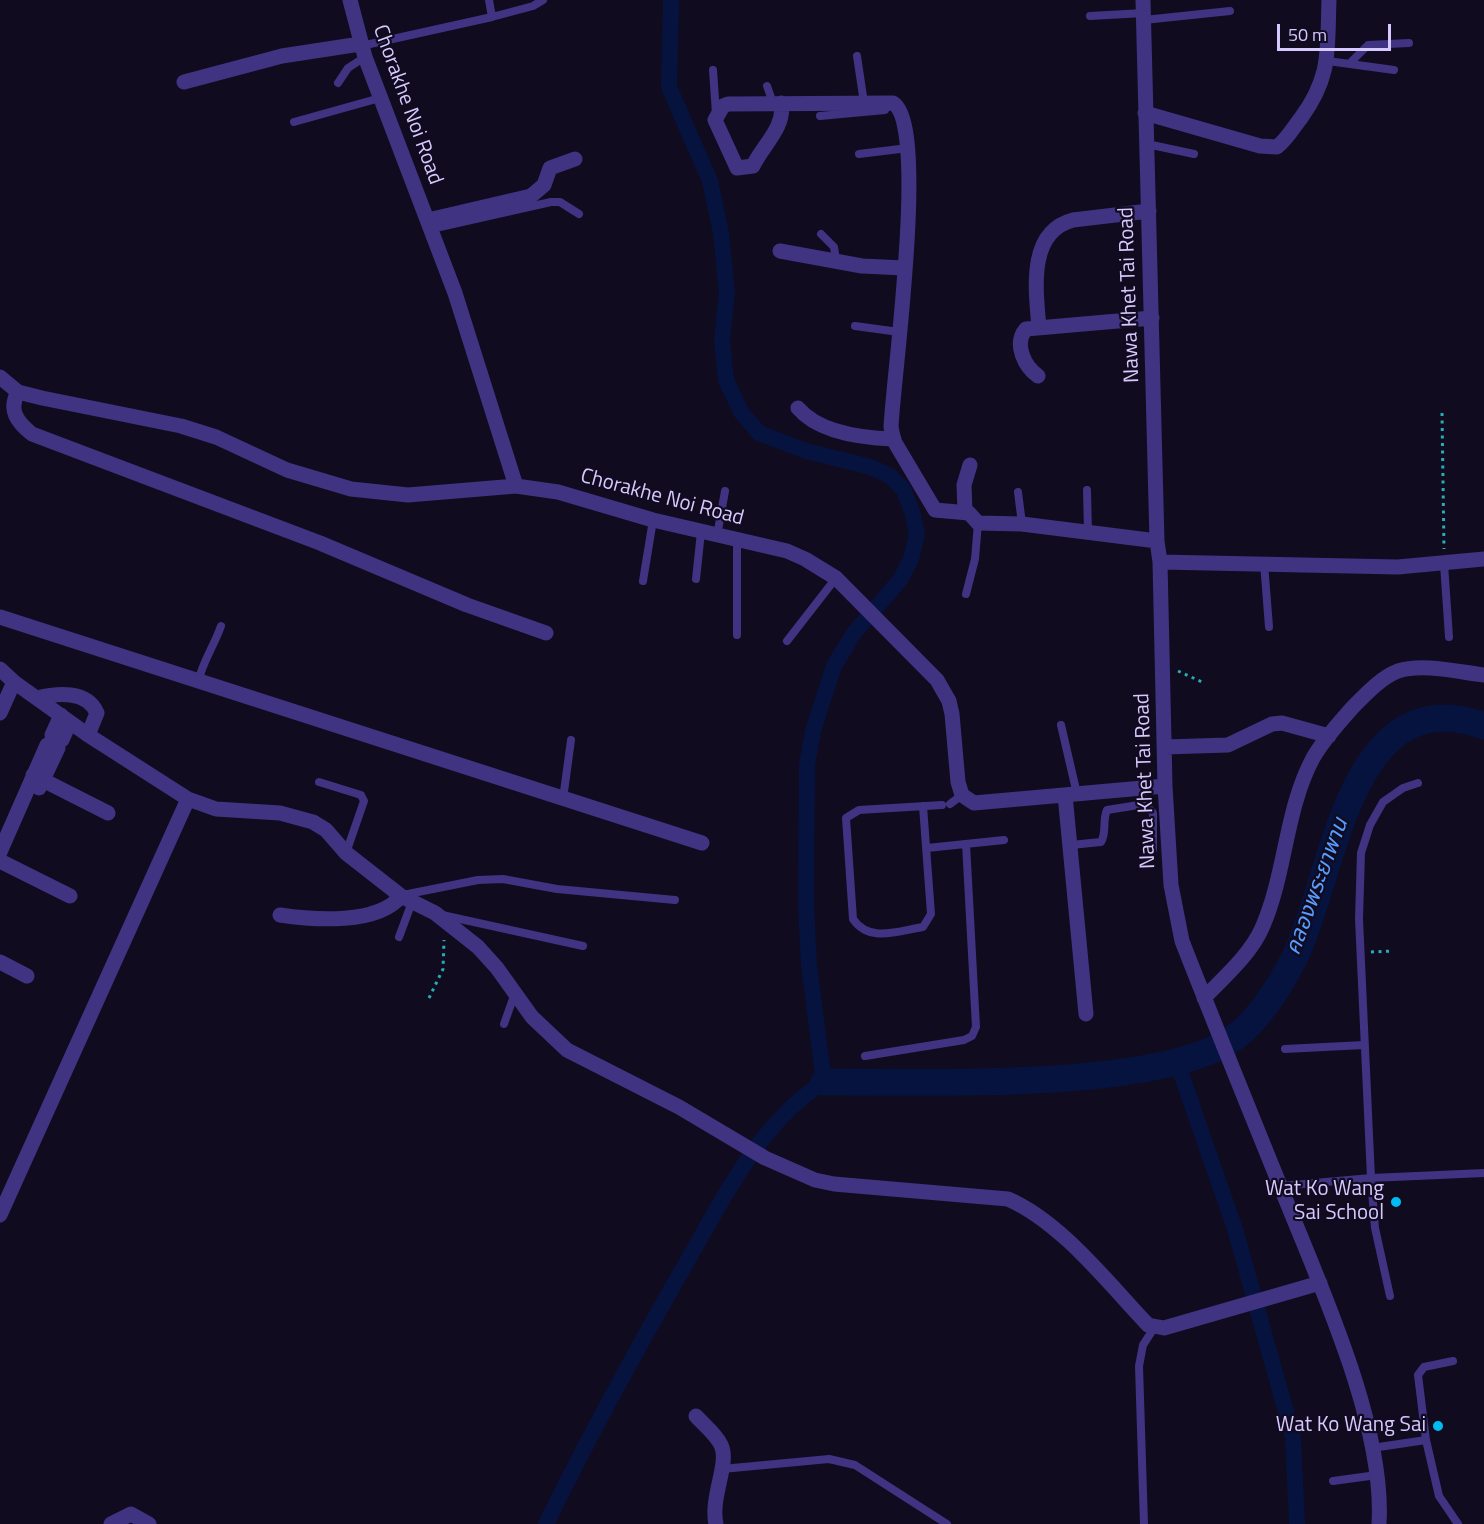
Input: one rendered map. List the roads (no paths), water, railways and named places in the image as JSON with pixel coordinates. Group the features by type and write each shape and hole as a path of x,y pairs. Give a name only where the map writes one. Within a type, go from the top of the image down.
{"street":[{"name":"Chorakhe Noi Road","path":"350,0 362,49 429,224 485,384 516,486 558,492 653,520 787,551 836,578 937,680 949,700 958,782 951,802"},
{"path":"1145,113 1260,146 1277,147 1314,99 1328,61 1329,0"},
{"name":"Nawa Khet Tai Road","path":"1144,11 1165,786 1174,911 1182,941 1320,1283 1346,1355 1377,1475 1379,1524"},
{"path":"184,82 282,56 362,49"},
{"path":"777,103 783,113 771,140 753,166 745,169 737,168 715,120 716,115 728,104 777,103 892,103 901,114 907,132 909,216 892,415 894,439 936,510 965,512 978,523 1022,524 1157,541"},
{"path":"429,224 531,196 544,185 550,168 575,159"},
{"path":"1038,328 1035,277 1038,262 1051,231 1062,223 1073,220 1149,211"},
{"path":"780,251 885,269 904,268"},
{"path":"1038,376 1029,370 1022,354 1023,332 1038,328 1152,318"},
{"path":"0,377 18,392 181,426 216,437 287,470 351,489 408,495 516,486"},
{"path":"18,392 12,402 13,412 20,424 32,434 320,543 467,605 546,633"},
{"path":"798,408 808,418 821,424 867,438 894,439"},
{"path":"965,512 963,485 970,465"},
{"path":"1160,562 1356,567 1444,564 1484,559"},
{"path":"0,618 702,843"},
{"path":"0,669 14,682 88,735 188,799 216,809 298,817 326,830 346,853 407,899 440,917 477,947 532,1017 567,1050 728,1135 765,1158 815,1180 834,1184 988,1195 1018,1203 1027,1207 1074,1248 1148,1325 1154,1328 1164,1328 1223,1313 1320,1283"},
{"path":"1207,1004 1261,930 1272,899 1299,793 1313,759 1333,730 1362,698 1386,678 1406,670 1484,675"},
{"path":"0,713 14,682"},
{"path":"37,698 54,694 82,698 94,707 97,713 88,735"},
{"path":"0,852 24,802 33,797 37,778 66,719"},
{"path":"1165,747 1228,745 1272,724 1282,723 1333,730"},
{"path":"37,778 108,813"},
{"path":"951,802 974,803 1165,786"},
{"path":"1071,795 1071,845 1086,1014"},
{"path":"0,1215 188,799"},
{"path":"0,861 70,896"},
{"path":"280,915 317,919 367,914 407,899"},
{"path":"0,962 27,976"},
{"path":"696,1416 720,1442 724,1459 714,1500 716,1524"},
{"path":"111,1524 131,1514 149,1524"}],"lane":[{"path":"489,0 492,17"},
{"path":"338,83 362,49 533,6 543,0"},
{"path":"1089,16 1144,11 1230,11"},
{"path":"1351,62 1368,45 1409,43"},
{"path":"857,56 864,103"},
{"path":"1328,61 1351,62 1394,70"},
{"path":"713,70 716,115"},
{"path":"767,86 777,103"},
{"path":"294,122 380,98"},
{"path":"820,116 876,111 901,114"},
{"path":"1147,144 1194,154"},
{"path":"860,154 908,148"},
{"path":"429,224 551,202 560,202 579,214"},
{"path":"821,234 834,247 836,261"},
{"path":"855,326 898,332"},
{"path":"1088,490 1088,533"},
{"path":"717,536 725,491"},
{"path":"1018,492 1022,524"},
{"path":"644,581 653,520"},
{"path":"966,594 975,560 978,523"},
{"path":"696,579 701,532"},
{"path":"737,540 737,635"},
{"path":"1264,563 1269,627"},
{"path":"1444,564 1449,637"},
{"path":"788,641 836,578"},
{"path":"198,682 206,657 215,643 221,626"},
{"path":"1060,725 1071,795"},
{"path":"563,799 571,740"},
{"path":"319,782 361,795 364,801 346,853"},
{"path":"1390,1296 1375,1228 1371,1178 1360,952 1361,853 1370,825 1383,802 1403,788 1418,783"},
{"path":"923,806 931,914 929,921 923,927 868,933 860,929 853,919 846,818 860,810 951,802"},
{"path":"1071,845 1101,842 1104,838 1104,817 1107,810 1145,804 1153,813 1153,849"},
{"path":"927,848 1004,840"},
{"path":"865,1056 964,1040 972,1036 976,1027 966,844"},
{"path":"399,937 407,899 478,880 503,879 557,890 675,900"},
{"path":"440,917 583,945"},
{"path":"504,1024 515,993"},
{"path":"1285,1049 1364,1045"},
{"path":"1281,1186 1371,1178 1484,1173"},
{"path":"1144,1524 1139,1366 1143,1345 1154,1328"},
{"path":"1453,1361 1424,1366 1418,1375 1426,1440 1439,1496 1458,1524"},
{"path":"1371,1448 1426,1440"},
{"path":"722,1469 829,1459 855,1465 947,1524"},
{"path":"1333,1481 1377,1475"}],"waterway":[{"path":"546,1524 628,1366 742,1168 779,1120 800,1099 824,1082 809,966 806,904 807,765 813,731 834,666 854,633 900,580 911,559 917,534 912,511 903,489 890,476 871,467 806,451 759,433 741,412 726,380 722,340 727,292 721,233 710,181 669,87 671,0"},
{"name":"คลองพระยาพาน","path":"824,1082 1040,1080 1102,1075 1158,1066 1205,1053 1239,1034 1263,1008 1284,978 1309,922 1336,836 1353,793 1375,756 1403,730 1438,718 1484,726"},
{"path":"1177,1062 1235,1229 1293,1437 1297,1524"}],"place":[{"name":"Wat Ko Wang Sai School","path":"1396,1202"},
{"name":"Wat Ko Wang Sai","path":"1438,1426"}]}
